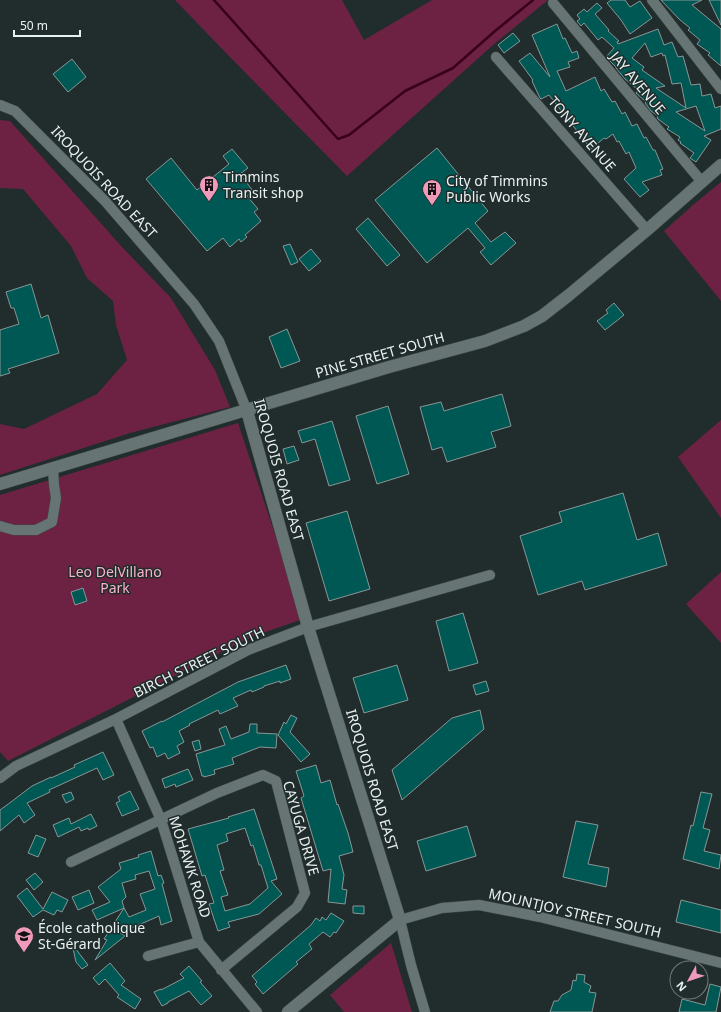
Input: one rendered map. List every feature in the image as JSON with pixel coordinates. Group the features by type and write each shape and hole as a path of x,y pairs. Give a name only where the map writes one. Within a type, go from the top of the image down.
{"street":[{"path":"652,0 721,89"},
{"name":"JAY AVENUE","path":"553,3 702,182"},
{"name":"TONY AVENUE","path":"496,56 647,230"},
{"name":"IROQUOIS ROAD EAST","path":"0,105 15,111 105,201 194,304 219,341 247,411 308,626 400,920"},
{"name":"PINE STREET SOUTH","path":"0,484 247,411 389,367 485,341 524,326 542,316 569,295 647,230 721,165"},
{"path":"0,526 14,530 36,530 52,522 56,498 53,468"},
{"name":"BIRCH STREET SOUTH","path":"0,778 16,766 116,719 248,650 308,626 490,575"},
{"name":"MOHAWK ROAD","path":"116,719 161,820 199,942 257,1012"},
{"name":"CAYUGA DRIVE","path":"161,820 217,793 263,775 276,781 304,893 298,907 221,970"},
{"path":"71,862 161,820"},
{"name":"MOUNTJOY STREET SOUTH","path":"288,1012 400,920 442,908 479,905 540,917 721,963"},
{"path":"400,920 425,1012"},
{"path":"148,956 199,942"}],"green space":[{"path":"175,0 342,0 364,40 432,0 548,0 493,45 347,176"},
{"path":"0,120 10,121 122,247 171,298 215,370 230,407 130,433 0,475 0,424 24,429 97,394 127,360 116,325 113,301 87,278 71,246 23,189 0,188"},
{"path":"721,182 721,301 664,231"},
{"path":"721,420 721,518 678,457"},
{"name":"Leo DelVillano Park","path":"238,423 303,619 251,637 8,761 0,752 0,495"},
{"path":"721,572 721,643 686,604"},
{"path":"391,943 412,1012 344,1012 330,995"}],"building":[{"path":"611,0 625,0 630,7 640,1 652,18 630,34 607,3"},
{"path":"661,0 702,0 692,5 721,29 721,66 708,55 710,53 697,44 700,40 688,30 690,28"},
{"path":"709,0 721,0 721,25"},
{"path":"597,3 602,8 595,14 609,30 608,31 619,41 617,42 618,44 658,29 664,45 672,42 678,57 683,56 691,85 700,84 702,96 711,94 715,108 721,106 721,129 704,136 711,140 696,162 690,158 694,153 680,143 681,142 678,140 680,137 667,129 669,127 658,119 658,116 651,111 645,103 646,102 636,93 638,90 625,79 606,57 614,48 602,37 598,40 584,23 581,26 577,21 580,19 577,15 584,9 587,12","holes":["645,43 651,57 662,53 663,56 665,55 672,84 681,83 686,108 656,88 665,86 642,70 644,67 632,58","696,106 705,131 676,112"]},
{"path":"557,24 563,39 565,38 572,53 577,51 579,58 568,62 570,67 557,71 566,91 595,77 601,91 604,89 612,102 615,101 622,114 625,112 632,126 637,124 644,138 646,137 653,150 655,150 663,169 660,170 662,175 642,182 649,190 640,197 624,179 636,168 629,152 626,154 619,141 617,142 613,134 606,139 604,138 591,149 549,95 541,99 540,98 532,81 533,80 519,61 530,53 550,77 532,35"},
{"path":"513,33 520,41 504,53 498,45"},
{"path":"72,59 86,77 68,92 53,74"},
{"name":"City of Timmins Public Works","path":"437,148 488,211 475,223 491,242 505,232 516,243 491,265 480,252 485,248 468,228 427,263 375,200"},
{"name":"Timmins Transit shop","path":"232,149 248,168 240,174 253,191 247,196 258,209 254,212 261,221 245,235 247,237 241,242 239,239 230,247 223,238 207,251 146,179 171,158 197,190 229,164 223,156"},
{"path":"368,218 400,255 387,266 356,229"},
{"path":"290,244 298,262 291,265 283,246"},
{"path":"311,249 321,261 309,271 299,259"},
{"path":"31,284 41,318 48,315 59,353 8,369 10,373 0,376 0,330 19,324 14,308 11,308 6,292"},
{"path":"614,303 624,315 605,330 597,321 608,313 606,310"},
{"path":"287,329 300,361 281,368 269,337"},
{"path":"502,394 511,426 491,432 496,447 447,462 442,447 432,450 420,407 441,402 444,411"},
{"path":"388,406 409,474 377,484 356,416"},
{"path":"332,421 350,480 329,486 315,439 302,443 298,431"},
{"path":"294,446 299,460 287,464 283,449"},
{"path":"623,493 637,540 658,533 667,565 585,590 582,581 538,595 520,536 562,522 559,512"},
{"path":"347,511 370,589 329,601 306,523"},
{"path":"83,588 87,601 75,605 71,592"},
{"path":"463,613 478,663 449,671 436,621"},
{"path":"286,665 291,679 264,686 252,692 251,690 233,698 238,706 220,714 218,710 189,724 190,725 179,731 184,742 177,746 180,753 168,759 165,753 157,757 153,747 150,748 142,731 238,682"},
{"path":"397,665 408,700 364,713 353,678"},
{"path":"486,681 489,691 476,695 473,685"},
{"path":"480,710 484,729 402,800 392,770 452,718"},
{"path":"291,715 297,718 290,732 310,754 301,762 278,735 284,722 286,724"},
{"path":"250,724 257,724 257,733 277,734 276,748 260,747 232,758 234,764 214,770 215,774 204,777 202,776 196,754 225,745 219,729 226,726 231,739 249,732"},
{"path":"199,740 201,749 195,751 192,742"},
{"path":"103,752 114,775 103,780 97,768 49,790 50,792 27,803 35,815 24,823 19,815 0,831 0,810 32,786 75,767 74,765"},
{"path":"316,765 321,783 330,780 353,852 339,856 344,875 342,889 347,890 345,904 328,902 331,869 323,871 301,798 304,796 296,771"},
{"path":"188,769 193,780 176,787 175,784 165,788 162,779"},
{"path":"130,791 139,809 122,816 116,803 120,801 118,797"},
{"path":"71,792 74,799 66,803 62,795"},
{"path":"701,792 712,794 703,828 710,830 704,851 721,855 719,869 683,859"},
{"path":"254,809 277,879 271,881 282,894 259,914 228,922 230,927 218,931 209,904 214,903 205,875 202,876 188,829 229,818 228,817","holes":["245,828 251,846 253,845 268,888 250,904 225,911 221,897 228,895 220,871 224,870 217,845 228,841 226,834"]},
{"path":"91,814 97,826 89,830 88,828 81,831 79,827 58,837 53,825 69,818 71,824"},
{"path":"576,821 598,825 588,864 609,868 606,887 563,877"},
{"path":"467,826 476,856 426,871 417,841"},
{"path":"36,835 46,839 38,857 28,853"},
{"path":"151,851 158,876 161,875 164,883 162,884 172,921 161,925 159,916 120,933 125,936 95,960 107,940 104,939 124,908 97,920 92,910 110,902 98,887 121,869 119,863 139,857 138,855","holes":["149,871 155,889 140,894 146,910 129,917 122,901 126,897 122,883 136,879 135,875"]},
{"path":"35,873 43,882 34,890 26,880"},
{"path":"27,888 43,909 52,892 68,900 62,912 57,910 54,915 43,910 33,917 17,896"},
{"path":"89,890 94,903 78,910 72,897"},
{"path":"681,900 721,910 721,933 676,922"},
{"path":"353,906 364,906 364,914 353,913"},
{"path":"331,913 344,921 336,933 334,932 330,937 323,932 309,944 312,949 296,962 298,964 263,994 255,984 257,982 252,976 311,925 316,918 320,921 322,917 326,920"},
{"path":"72,944 88,965 82,969 76,962"},
{"path":"110,963 125,981 121,985 141,999 135,1009 117,997 119,995 105,979 99,985 93,978"},
{"path":"189,966 212,996 201,1005 189,991 162,1006 154,992 184,978 180,974"},
{"path":"577,974 585,975 584,982 591,986 589,992 596,993 592,1012 550,1012 554,1001 558,1001 562,995 571,990 573,980 576,981"},
{"path":"710,984 721,987 716,1012 679,1012 682,1000 705,1005 706,1000 709,1000"}],"waterway":[{"path":"214,0 338,139 349,135 405,91 453,68 533,0"}],"place":[{"name":"Timmins Transit shop","path":"209,202"},
{"name":"City of Timmins Public Works","path":"432,206"},
{"name":"École catholique St-Gérard","path":"24,953"}]}
